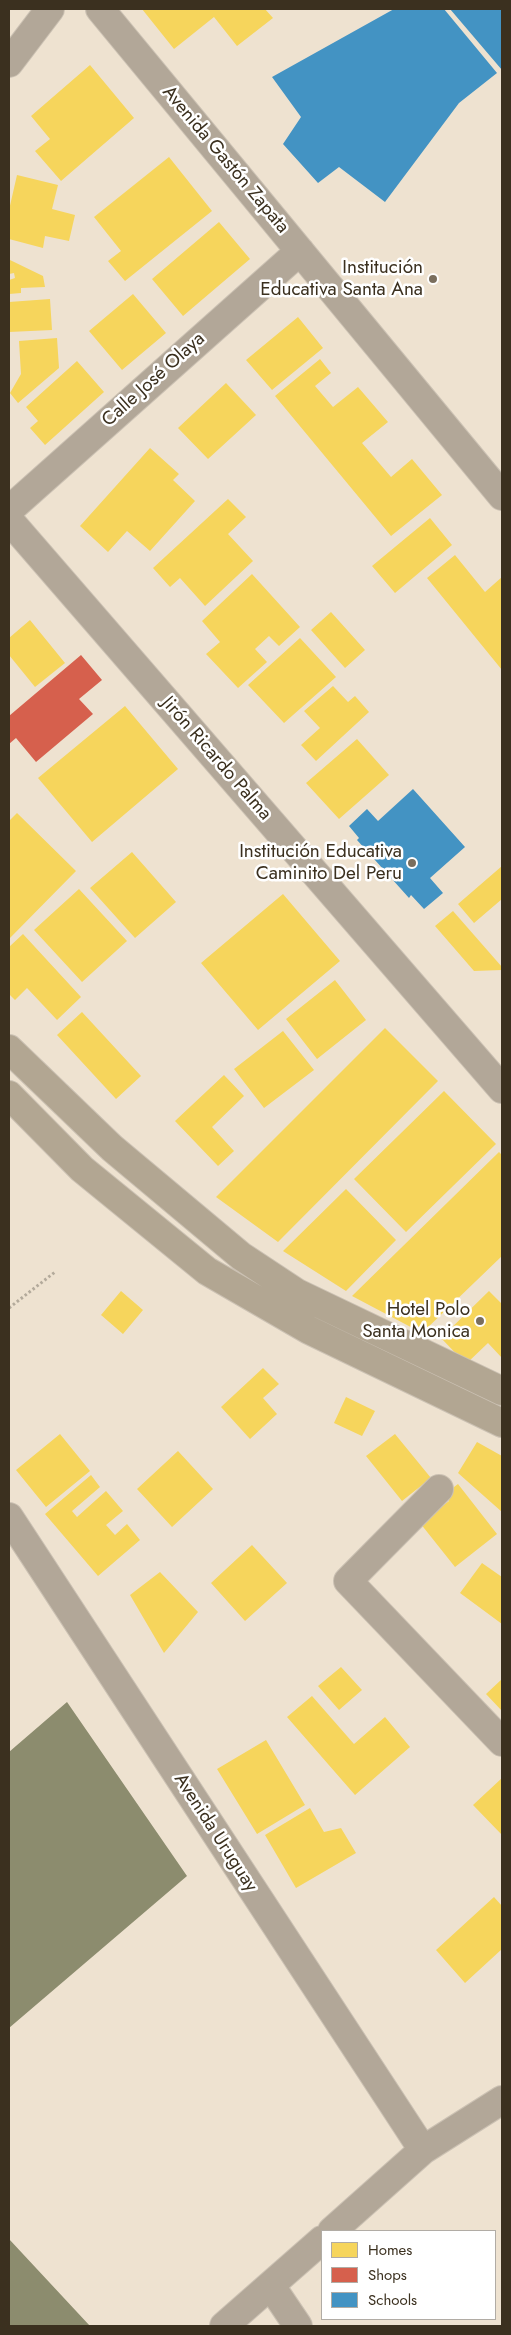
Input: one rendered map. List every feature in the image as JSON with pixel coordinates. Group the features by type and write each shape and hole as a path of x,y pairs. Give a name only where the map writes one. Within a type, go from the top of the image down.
{"main road":[{"path":"9,1049 112,1148 241,1256 297,1293 502,1391"},
{"path":"9,1095 82,1169 206,1271 309,1330 502,1423"}],"street":[{"path":"9,63 50,9"},
{"name":"Avenida Gastón Zapata","path":"100,9 502,496"},
{"name":"Calle José Olaya","path":"9,510 300,251"},
{"name":"Jirón Ricardo Palma","path":"9,520 502,1089"},
{"path":"439,1489 348,1581 502,1742"},
{"name":"Avenida Uruguay","path":"9,1516 423,2150"},
{"path":"333,2230 423,2150 502,2100"},
{"path":"224,2326 321,2241"},
{"path":"271,2286 298,2326"}],"path":[{"path":"9,1308 55,1272"}],"building: Homes":[{"path":"142,9 265,9 273,18 237,46 214,17 174,49"},
{"path":"90,65 134,118 61,181 35,151 50,139 31,116"},
{"path":"169,157 212,211 125,281 108,261 121,251 94,217"},
{"path":"17,175 58,185 52,209 75,215 69,241 45,236 43,248 9,239 9,210"},
{"path":"219,222 250,259 183,316 152,279"},
{"path":"10,260 43,276 45,287 21,288 21,293 9,294 9,280 15,278 14,273 9,274"},
{"path":"133,294 166,333 122,370 89,331"},
{"path":"50,299 52,330 9,332 9,302"},
{"path":"298,317 323,348 272,390 246,360"},
{"path":"57,338 59,368 18,403 10,393 21,374 19,341"},
{"path":"320,359 331,373 315,386 333,407 358,387 388,422 362,443 391,477 412,459 442,495 391,536 275,396"},
{"path":"77,361 104,392 45,445 30,428 38,421 26,407"},
{"path":"226,383 256,415 208,459 178,428"},
{"path":"150,448 179,474 173,480 195,501 150,551 127,531 108,552 80,526"},
{"path":"228,499 246,517 228,534 253,561 205,606 180,578 170,587 153,568"},
{"path":"430,518 452,545 395,593 372,566"},
{"path":"455,555 485,592 502,577 502,670 427,578"},
{"path":"252,574 300,627 279,646 269,636 255,649 267,662 238,688 206,654 220,642 202,621"},
{"path":"331,612 365,650 345,668 311,630"},
{"path":"30,620 65,663 35,687 9,655 9,638"},
{"path":"300,638 336,677 284,723 248,685"},
{"path":"333,686 348,702 355,696 369,712 316,761 301,745 320,728 304,711"},
{"path":"125,706 178,769 92,842 38,778"},
{"path":"357,739 389,775 339,819 306,783"},
{"path":"17,813 76,871 9,939 9,821"},
{"path":"132,852 176,902 135,938 90,888"},
{"path":"502,866 502,899 474,923 458,904"},
{"path":"79,889 127,941 82,982 34,930"},
{"path":"283,894 340,961 258,1030 201,963"},
{"path":"453,911 502,967 502,970 474,971 435,926"},
{"path":"23,934 81,997 57,1020 27,988 15,1000 9,994 9,947"},
{"path":"335,980 366,1020 317,1059 286,1019"},
{"path":"82,1012 141,1076 116,1099 57,1035"},
{"path":"385,1028 438,1081 278,1242 216,1197"},
{"path":"283,1031 314,1070 264,1108 234,1069"},
{"path":"224,1075 244,1096 212,1127 234,1151 218,1166 175,1121"},
{"path":"444,1091 496,1144 406,1232 354,1179"},
{"path":"499,1152 502,1155 502,1256 422,1333 352,1296"},
{"path":"346,1189 396,1240 346,1291 283,1251"},
{"path":"121,1291 143,1310 123,1334 101,1315"},
{"name":"Hotel Polo Santa Monica","path":"489,1291 502,1304 502,1358 488,1343 466,1364 441,1338"},
{"path":"263,1368 279,1384 263,1398 277,1414 250,1439 221,1407"},
{"path":"346,1397 375,1411 362,1436 334,1423"},
{"path":"60,1434 90,1471 46,1507 16,1470"},
{"path":"395,1434 431,1478 402,1501 366,1456"},
{"path":"477,1442 502,1456 502,1512 458,1473"},
{"path":"178,1451 213,1489 172,1527 137,1489"},
{"path":"91,1475 100,1487 72,1511 77,1517 106,1491 123,1511 106,1525 115,1535 127,1524 140,1540 98,1576 45,1514"},
{"path":"458,1484 497,1534 455,1567 420,1523 449,1501 446,1493"},
{"path":"252,1545 287,1583 245,1621 211,1583"},
{"path":"482,1563 502,1577 502,1624 460,1593"},
{"path":"160,1572 198,1612 164,1653 130,1595"},
{"path":"341,1667 362,1690 339,1710 318,1686"},
{"path":"502,1679 502,1711 486,1694"},
{"path":"312,1696 354,1744 385,1717 410,1747 355,1795 287,1717"},
{"path":"266,1740 305,1805 257,1834 217,1769"},
{"path":"502,1778 502,1835 473,1805"},
{"path":"310,1808 324,1832 341,1828 356,1853 296,1888 265,1835"},
{"path":"494,1897 502,1906 502,1949 465,1983 436,1950"}],"building: Shops":[{"path":"81,655 102,680 79,699 93,714 36,762 16,738 9,744 9,716"}],"building: Schools":[{"path":"394,9 444,9 497,73 459,103 385,202 339,167 318,183 283,144 301,117 272,77"},
{"path":"450,9 502,9 502,70"},
{"name":"Institución Educativa Caminito Del Peru","path":"413,789 465,847 430,878 443,893 424,909 411,895 409,898 357,840 359,838 349,826 367,809 378,821"}],"building: Industry":[{"path":"67,1702 187,1876 9,2028 9,1752"},
{"path":"9,2239 90,2326 9,2326"}],"place":[{"name":"Institución Educativa Santa Ana","path":"433,279"},
{"name":"Institución Educativa Caminito Del Peru","path":"412,863"},
{"name":"Hotel Polo Santa Monica","path":"480,1321"}]}
